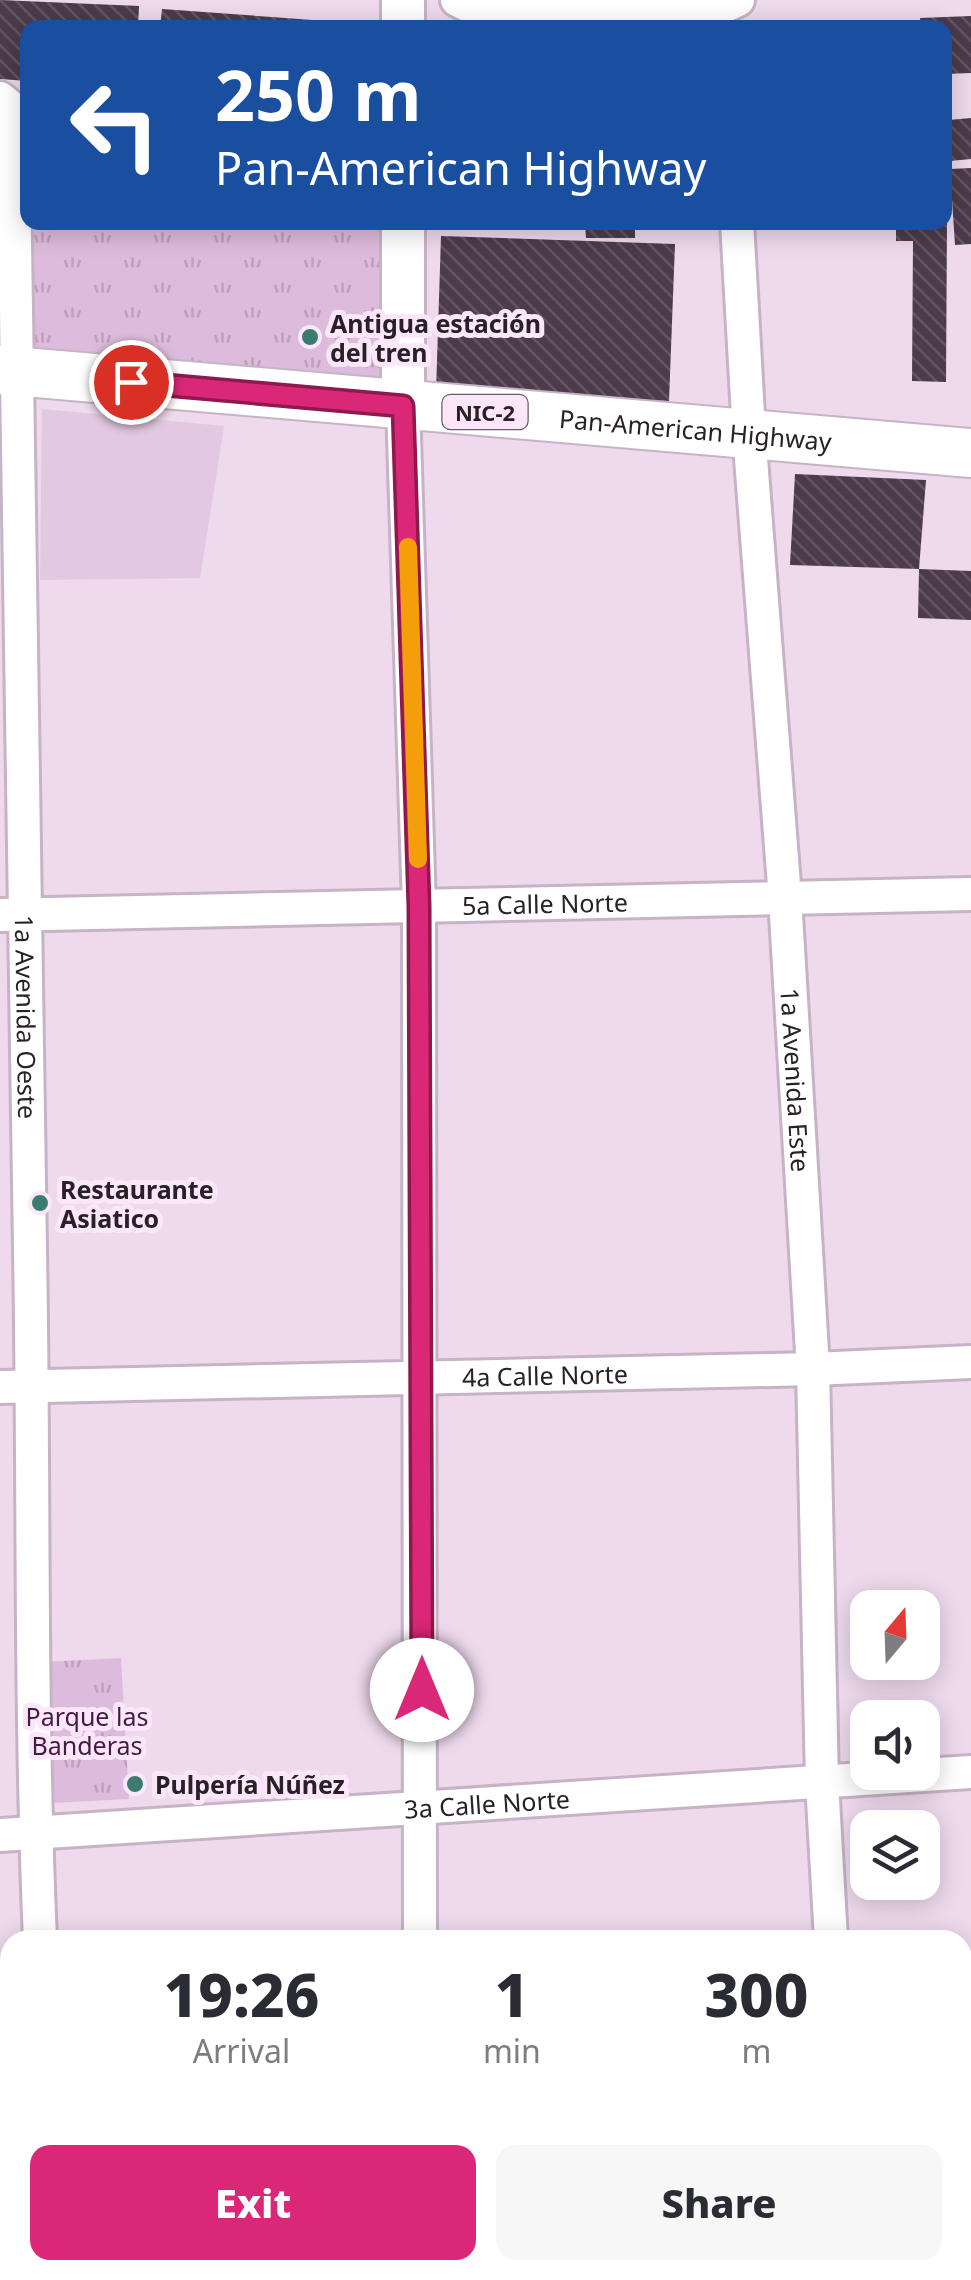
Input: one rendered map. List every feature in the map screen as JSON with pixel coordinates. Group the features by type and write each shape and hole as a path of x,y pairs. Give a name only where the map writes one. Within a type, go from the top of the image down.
{"highway":[{"name":"Pan-American Highway","path":"7,370 971,453"}],"main road":[{"path":"403,230 403,406"}],"street":[{"path":"458,0 471,7 730,11"},
{"name":"1a Avenida Oeste","path":"0,98 13,109 7,370 16,1386 40,1930"},
{"name":"1a Avenida Este","path":"737,230 785,898 813,1369 822,1782 830,1930"},
{"path":"403,406 419,906 420,1930"},
{"name":"5a Calle Norte","path":"13,915 971,894"},
{"name":"4a Calle Norte","path":"16,1386 813,1369 971,1362"},
{"name":"3a Calle Norte","path":"0,1834 971,1772"}],"shaded area":[{"path":"42,409 224,426 200,578 40,580"}],"green space":[{"path":"30,230 389,230 386,392 33,353"},
{"name":"Parque las Banderas","path":"121,1658 129,1799 52,1803 44,1662"}],"building":[{"path":"0,0 139,6 138,20 20,20 20,80 0,79"},
{"path":"162,9 313,20 161,20"},
{"path":"971,16 971,73 952,74 952,20 920,18"},
{"path":"971,118 971,159 952,161 952,120"},
{"path":"971,168 971,244 955,245 952,169"},
{"path":"586,230 635,230 635,238 586,238"},
{"path":"896,230 947,230 946,382 912,381 913,241 896,241"},
{"path":"441,236 675,244 669,401 436,392"},
{"path":"795,474 926,480 919,569 790,565"},
{"path":"919,569 971,571 971,620 918,618"}],"slow traffic":[{"path":"408,547 418,859"}],"place":[{"name":"Antigua estación del tren","path":"310,337"},
{"name":"Restaurante Asiatico","path":"40,1203"},
{"name":"Pulpería Núñez","path":"135,1784"}],"route":[{"path":"131,382 403,406 419,906 422,1690"}]}
